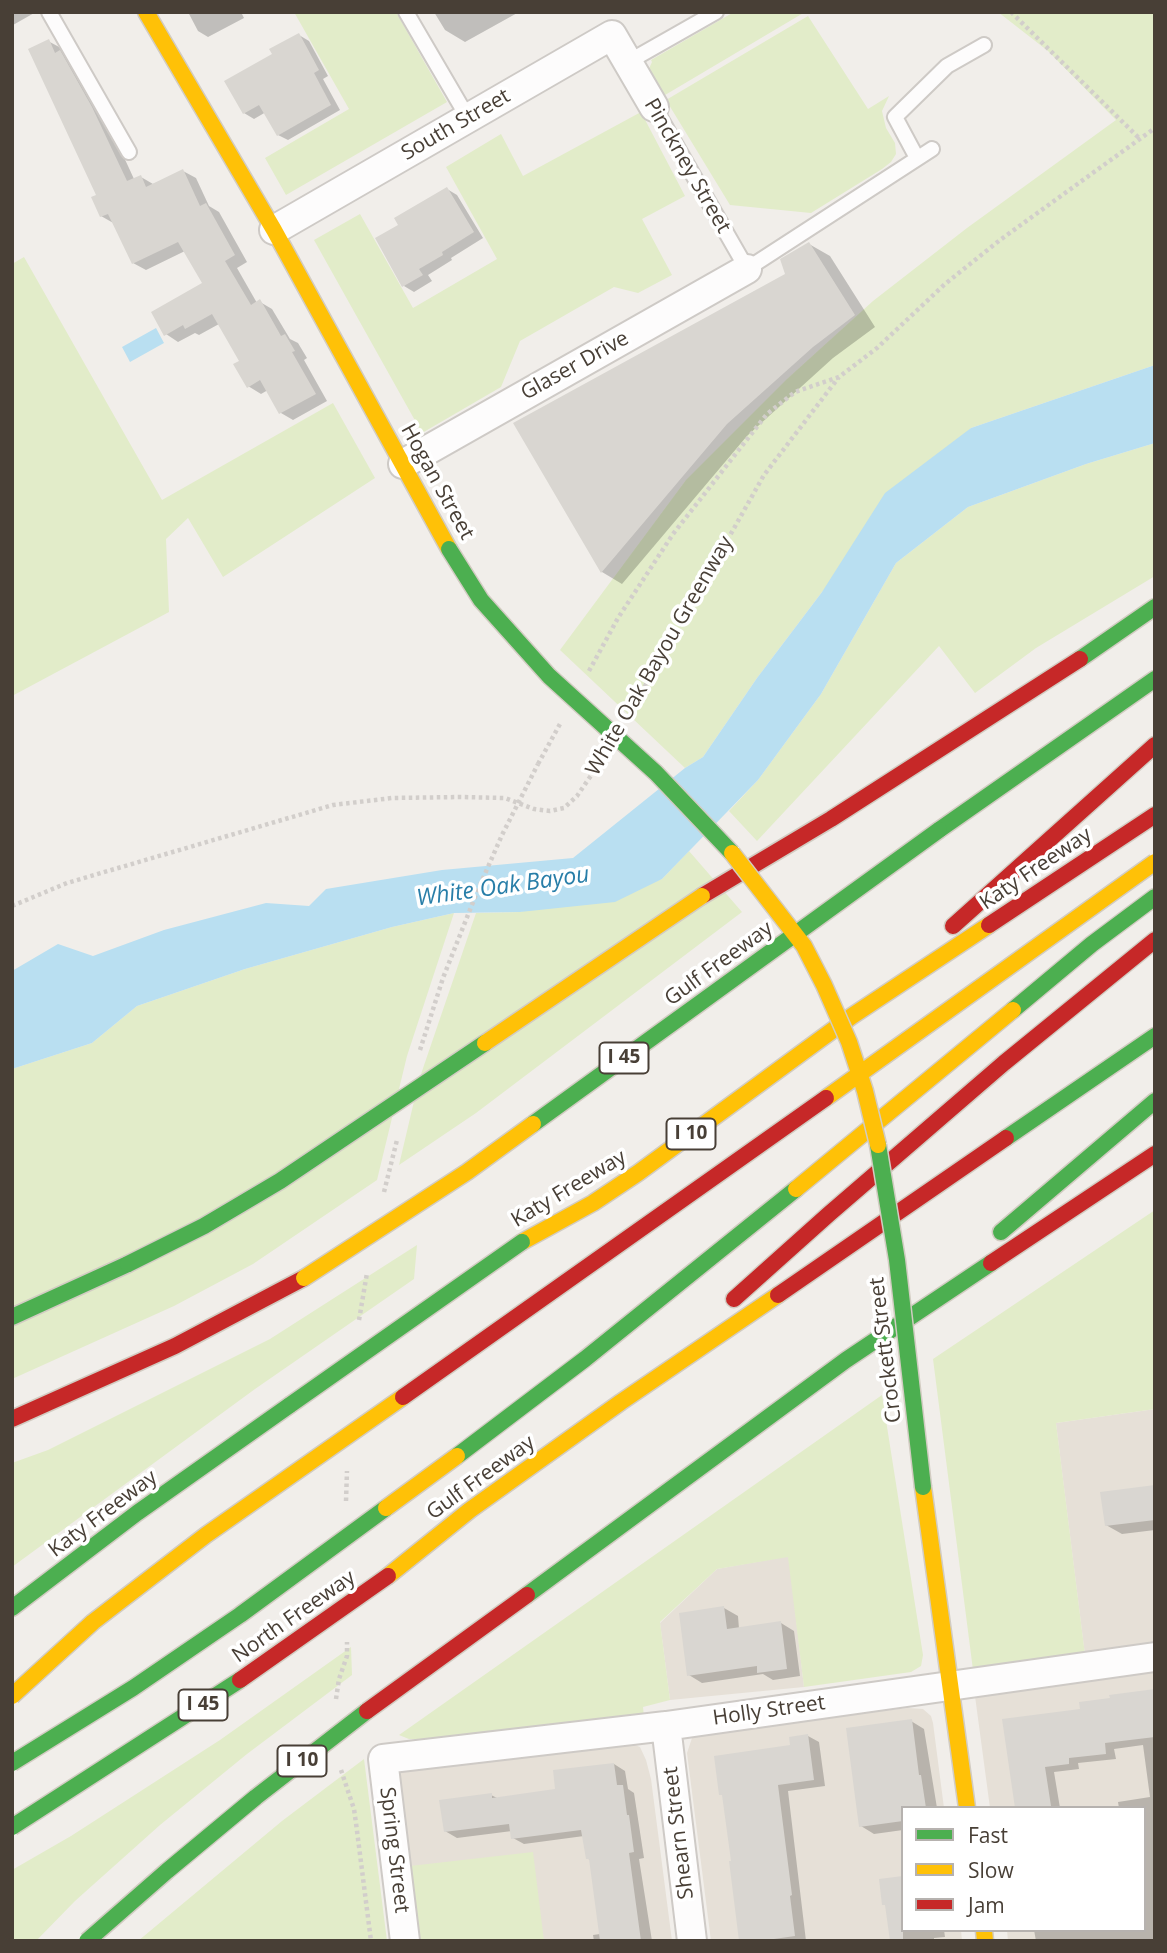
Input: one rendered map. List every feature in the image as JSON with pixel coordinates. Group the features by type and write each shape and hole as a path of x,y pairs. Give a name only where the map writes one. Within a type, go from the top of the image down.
{"main road":[{"name":"Hogan Street","path":"146,12 274,230 449,549 481,600 549,676 656,773 737,858 776,908"},
{"path":"12,1317 139,1259 204,1226 280,1181 702,896 999,712 1155,607"},
{"name":"Gulf Freeway","path":"12,1419 175,1346 304,1278 397,1219 467,1172 939,830 1155,679"},
{"path":"852,1016 1155,745"},
{"name":"Katy Freeway","path":"12,1608 137,1513 522,1242 593,1203 852,1016 1155,815"},
{"path":"12,1696 93,1622 206,1535 789,1125 1155,862"},
{"path":"12,1763 133,1688 240,1615 457,1456 585,1359 847,1148 1092,944 1155,897"},
{"name":"Crockett Street","path":"776,908 804,946 849,1042 868,1103 879,1151 897,1260 923,1487 967,1806"},
{"path":"621,1402 829,1213 993,1072 1155,940"},
{"name":"Gulf Freeway","path":"388,1576 470,1510 621,1402 1155,1036"},
{"path":"993,1238 1155,1101"},
{"name":"I 10","path":"88,1941 267,1788 352,1722 846,1360 1155,1154"},
{"path":"846,1360 972,1256"},
{"name":"North Freeway","path":"12,1827 235,1684 388,1576"}],"street":[{"name":"South Street","path":"274,230 612,35 628,62"},
{"name":"Pinckney Street","path":"628,62 654,107"},
{"name":"Glaser Drive","path":"403,464 747,269"},
{"name":"Holly Street","path":"383,1759 666,1726 1155,1657"},
{"name":"Shearn Street","path":"666,1726 692,1941"},
{"name":"Spring Street","path":"383,1759 405,1941"}],"lane":[{"path":"48,12 129,152"},
{"path":"406,12 468,118"},
{"path":"628,62 716,12"},
{"path":"917,158 895,117 947,65 984,45"},
{"name":"Pinckney Street","path":"654,107 747,269"},
{"path":"747,269 932,149"}],"path":[{"path":"1012,12 1140,139"},
{"path":"585,679 618,618 673,534 767,414 795,391 839,377 877,348 945,284 1000,240 1155,128"},
{"name":"White Oak Bayou Greenway","path":"631,711 764,475 839,377"},
{"path":"419,1053 443,978 477,892 502,835 565,715"},
{"name":"White Oak Bayou Greenway","path":"12,906 67,883 333,805 392,798 460,797 505,798 534,809 551,811 564,808 577,796 604,757"}],"shaded area":[{"path":"1155,1409 1155,1645 1085,1655 1056,1423"},
{"path":"789,1556 804,1687 670,1700 660,1623 717,1569"},
{"path":"1155,1670 1155,1941 1008,1941 1007,1932 1146,1932 1146,1806 990,1806 975,1696"},
{"path":"908,1708 923,1709 931,1716 933,1723 944,1806 901,1806 901,1932 961,1932 962,1941 711,1941 687,1753 692,1738 704,1731"},
{"path":"628,1742 640,1747 651,1779 672,1941 419,1941 398,1768"}],"green space":[{"path":"294,12 396,12 447,102 286,195 265,158 349,109"},
{"path":"734,12 805,12 660,98 647,73 651,60"},
{"path":"998,12 1155,12 1155,365 971,428 822,592 757,678 703,757 685,768 560,650 686,480 787,379 873,301 967,228 1116,120 1048,51"},
{"path":"808,16 868,109 889,96 882,111 886,128 895,143 896,154 882,169 811,213 730,205 666,100"},
{"path":"641,112 685,196 642,219 672,275 638,293 614,287 520,341 501,387 422,433 314,240 360,214 413,308 497,259 446,167 501,134 523,176"},
{"path":"24,257 162,500 333,403 375,478 223,577 188,518 166,539 169,612 12,696 12,264"},
{"path":"1155,443 1155,576 1036,648 975,693 939,646 757,841 729,811 758,780 821,694 896,563 968,507 1086,464"},
{"path":"689,851 742,912 476,1113 399,1165 419,1080 476,913 520,912 662,879"},
{"path":"454,913 407,1056 377,1180 253,1264 174,1306 12,1379 12,1069 92,1043 137,1006 245,969 392,927"},
{"path":"1155,1210 1155,1409 1056,1423 1085,1655 973,1670 933,1359"},
{"path":"417,1245 414,1279 255,1389 12,1567 12,1463 48,1450 270,1339"},
{"path":"882,1395 923,1655 921,1666 911,1672 804,1687 788,1557 717,1569 660,1622 670,1700 643,1707 644,1717 424,1740 399,1735"},
{"path":"351,1647 352,1675 247,1754 160,1825 75,1901 36,1941 12,1941 12,1870 71,1836 220,1740"},
{"path":"364,1759 387,1941 138,1941 282,1821"},
{"path":"533,1852 544,1941 419,1941 410,1866"}],"water":[{"path":"156,328 164,343 130,362 122,347"},
{"name":"White Oak Bayou","path":"1155,365 1155,443 1086,464 968,507 896,563 821,694 758,780 662,879 615,902 520,912 454,913 392,927 245,969 137,1006 92,1043 12,1069 12,971 58,944 93,956 164,930 266,903 309,906 326,889 442,870 573,858 685,768 703,757 757,678 822,592 885,493 971,428"}],"building":[{"path":"299,33 319,70 314,73 331,105 277,136 259,105 243,114 224,81 272,54 269,49"},
{"path":"49,39 55,53 60,50 92,107 127,181 141,175 146,187 183,169 200,206 206,203 235,255 225,261 251,305 260,299 281,336 285,334 316,394 279,414 260,380 247,388 233,364 239,361 212,314 185,329 183,325 164,336 151,312 202,283 178,242 132,264 108,214 100,217 91,197 96,195 28,49"},
{"path":"447,187 474,232 419,269 423,275 402,287 375,238 398,225 394,218"},
{"path":"809,242 855,315 813,347 727,424 601,573 513,423 785,274 780,259"},
{"path":"1155,1485 1155,1520 1105,1526 1100,1492"},
{"path":"724,1606 727,1629 781,1621 787,1669 757,1673 757,1666 687,1676 679,1613"},
{"path":"1155,1689 1155,1737 1105,1743 1106,1754 1069,1758 1069,1764 1045,1767 1051,1806 1015,1806 1002,1719 1080,1709 1079,1702 1110,1698 1109,1695"},
{"path":"912,1719 926,1806 901,1806 901,1821 859,1827 846,1728"},
{"path":"808,1734 814,1780 778,1785 795,1936 739,1941 731,1861 714,1756 790,1745 789,1737"},
{"path":"614,1763 617,1785 623,1785 629,1815 634,1852 629,1853 641,1941 600,1941 589,1859 586,1859 581,1830 511,1839 509,1824 444,1832 439,1800 492,1793 492,1798 555,1789 553,1770"},
{"path":"901,1876 903,1941 890,1941 879,1879"}],"traffic: fast":[{"path":"449,549 481,600 549,676 656,773 732,853"},
{"path":"1080,659 1155,607"},
{"path":"939,830 1155,679"},
{"path":"533,1124 939,830"},
{"path":"1013,1010 1092,944 1155,897"},
{"path":"1006,1138 1155,1036"},
{"path":"128,1264 204,1226 280,1181 485,1043"},
{"path":"1001,1232 1155,1101"},
{"path":"878,1145 897,1260 923,1487"},
{"path":"457,1456 585,1359 796,1189"},
{"path":"290,1405 522,1242"},
{"path":"527,1595 846,1360 991,1263"},
{"path":"12,1317 128,1264"},
{"path":"12,1608 137,1513 290,1405"},
{"path":"12,1763 133,1688 240,1615 386,1508"},
{"path":"12,1827 240,1680"},
{"path":"87,1941 256,1797 367,1711"}],"traffic: slow":[{"path":"146,12 274,230 449,549"},
{"path":"732,853 804,946 824,985 849,1042 865,1091 878,1145"},
{"path":"826,1098 1155,862"},
{"path":"485,1043 702,896"},
{"path":"522,1242 593,1203 638,1173 852,1016 989,925"},
{"path":"796,1189 1013,1010"},
{"path":"304,1278 467,1172 533,1124"},
{"path":"388,1576 470,1510 621,1402 778,1295"},
{"path":"12,1696 93,1622 206,1535 403,1397"},
{"path":"386,1508 457,1456"},
{"path":"923,1487 967,1806"},
{"path":"984,1932 985,1941"}],"traffic: jam":[{"path":"702,896 831,819 1080,659"},
{"path":"953,926 1155,745"},
{"path":"989,925 1155,815"},
{"path":"734,1299 1004,1063 1155,940"},
{"path":"403,1397 826,1098"},
{"path":"778,1295 1006,1138"},
{"path":"991,1263 1155,1154"},
{"path":"12,1419 175,1346 304,1278"},
{"path":"240,1680 388,1576"},
{"path":"367,1711 527,1595"}]}
